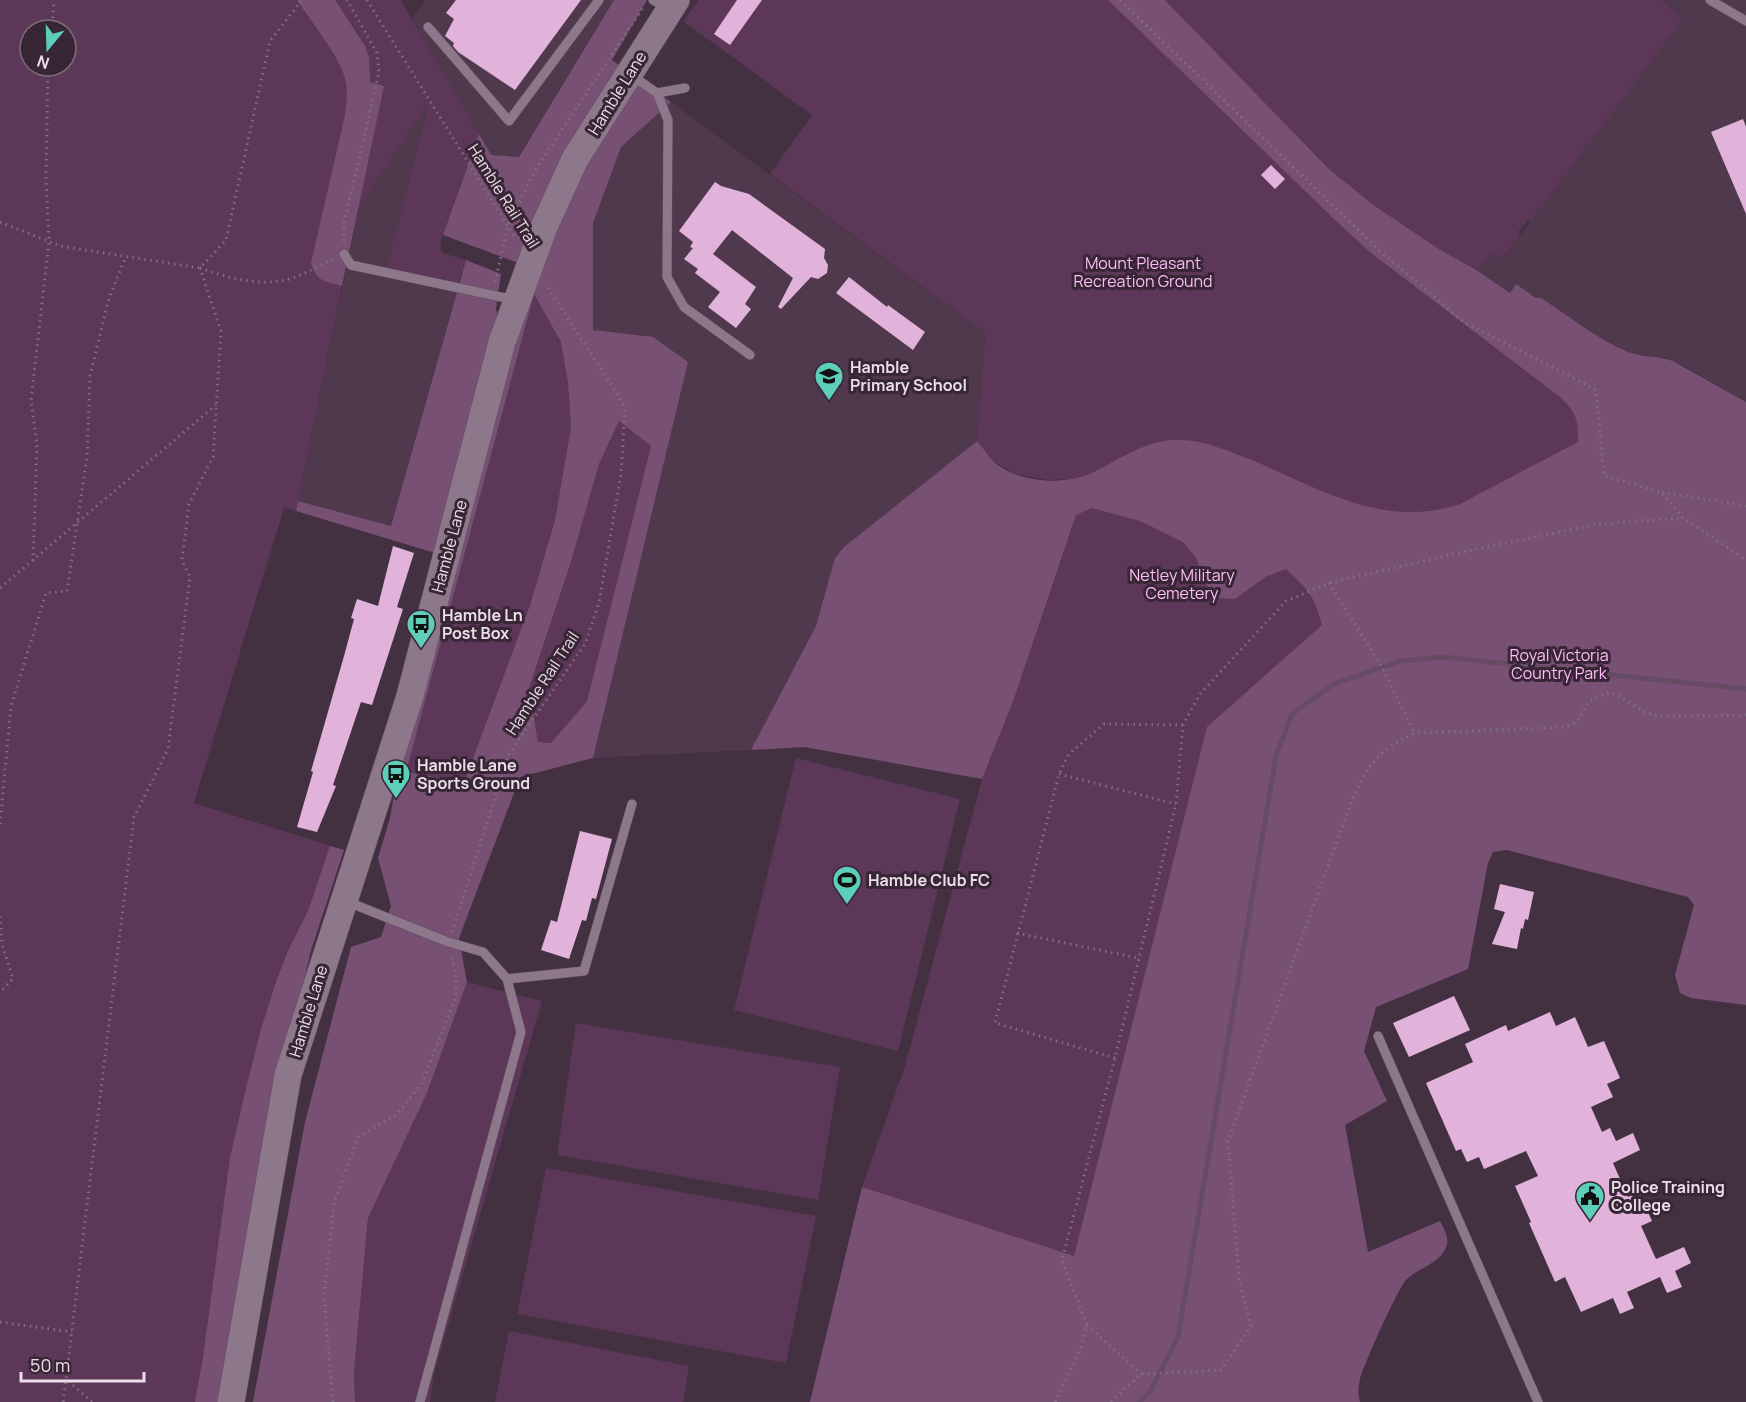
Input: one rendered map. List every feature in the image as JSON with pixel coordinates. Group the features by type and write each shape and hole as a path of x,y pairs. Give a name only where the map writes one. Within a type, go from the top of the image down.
{"main road":[{"name":"Hamble Lane","path":"231,1402 288,1075 410,696 502,342 544,227 575,159 629,74 662,3"}],"lane":[{"path":"428,27 509,121 599,0"},
{"path":"1710,0 1746,21"},
{"path":"629,74 657,93 668,120 668,277 684,307 750,355"},
{"path":"657,93 685,88"},
{"path":"344,254 351,266 517,301"},
{"path":"507,979 584,971 632,804"},
{"path":"343,899 448,942 483,952 507,979 521,1032 420,1402"},
{"path":"1378,1036 1538,1402"}],"path":[{"path":"53,18 54,0"},
{"path":"200,267 226,240 270,41 302,0"},
{"path":"0,222 60,246 200,267 229,278 260,282 279,281 297,276 344,254 344,223 379,72 377,53 347,0"},
{"name":"Hamble Rail Trail","path":"367,0 508,226 620,398 625,410 621,474 599,603 585,644 509,754 448,942"},
{"path":"1120,0 1380,251 1465,323 1596,390 1604,476 1660,492 1746,506"},
{"path":"508,226 534,172 662,3"},
{"path":"33,561 37,445 31,400 49,242 46,179 48,78"},
{"path":"0,825 11,706 46,593 67,591 87,457 90,376 109,298 126,256"},
{"path":"63,1402 134,817 168,749 190,577 182,560 189,504 213,457 221,332 200,267"},
{"path":"0,588 216,405"},
{"path":"1660,492 1683,518 1746,560"},
{"path":"1141,1374 1087,1325 1062,1260 1115,1058 1176,804 1183,725 1200,694 1286,601 1329,583 1467,550 1598,524 1683,518"},
{"path":"1329,583 1382,668 1414,733"},
{"path":"1111,1402 1141,1374 1221,1370 1251,1326 1239,1280 1228,1141 1358,785 1366,769 1394,743 1414,733 1565,727 1576,722 1589,701 1606,693 1616,694 1646,713 1660,716 1746,716"},
{"path":"1115,1058 995,1023 1059,774 1070,754 1104,724 1183,725"},
{"path":"1059,774 1176,804"},
{"path":"0,916 2,944 13,979 0,992"},
{"path":"1017,933 1138,958"},
{"path":"333,1402 324,1297 334,1203 358,1137 397,1114 422,1083 456,997 456,974 448,942"},
{"path":"0,1322 72,1332"},
{"path":"1055,1402 1080,1350 1087,1325"},
{"path":"66,1379 92,1402"}],"shaded area":[{"path":"426,0 614,0 519,157 490,155 412,18"},
{"path":"1662,0 1746,0 1746,402 1684,366 1663,357 1630,358 1516,284 1510,293 1462,262 1491,252 1506,254 1683,19"},
{"path":"384,86 430,101 388,267 458,287 391,526 298,501"},
{"name":"Hamble Primary School","path":"671,102 985,333 977,441 844,547 816,626 751,750 593,758 688,362 593,330 593,223 621,147"}],"green space":[{"path":"0,0 401,0 479,134 441,241 440,249 443,253 466,260 457,288 387,267 429,103 314,273 318,278 342,286 296,511 284,508 194,803 344,850 311,950 276,1103 220,1402 0,1402"},
{"path":"297,0 335,0 365,46 369,58 370,82 384,86 342,286 326,282 319,277 311,263 345,115 346,82 332,51"},
{"path":"614,0 647,0 612,60 671,102 621,147 593,223 593,330 653,337 688,362 593,758 520,777 459,938 467,982 427,1093 368,1218 354,1371 355,1402 253,1402 305,1122 351,947 381,937 391,906 378,858 390,818 435,553 296,511 298,501 391,526 466,260 501,274 496,309 498,316 529,267 443,235 479,134 491,155 519,157","holes":["534,294 561,342 568,383 571,427 555,520 530,605 464,782 406,772","619,421 651,446 587,701 551,743 538,742 529,688 571,562 599,464"]},
{"path":"699,0 1108,0 1371,253 1561,398 1573,410 1697,880 1478,840 1468,969 1376,1007 1345,1125 1372,1278 810,1402 862,1187 905,1066 982,779 1014,699 1076,515 1093,473 1074,479 1047,480 1015,474 992,460 977,441 985,333 770,174 812,115 683,21"},
{"name":"Royal Victoria Country Park","path":"1108,0 1165,0 1329,169 1372,204 1439,249 1510,293 1516,284 1617,347 1633,354 1673,361 1746,402 1746,1005 1691,998 1680,993 1675,975 1694,905 1688,897 1507,850 1493,852 1488,863 1468,969 1376,1007 1364,1051 1387,1101 1345,1125 1368,1252 1440,1221 1447,1241 1439,1258 1407,1279 1396,1296 1360,1379 1358,1391 1360,1402 810,1402 862,1187 1074,1256 1207,727 1322,625 1310,594 1286,569 1267,576 1235,599 1218,598 1209,590 1196,558 1183,542 1140,521 1092,508 1076,515 1014,699 982,779 804,747 751,750 816,626 835,558 844,547 977,441 991,459 1013,474 1055,481 1094,472 1148,445 1171,440 1192,441 1233,453 1349,501 1391,511 1413,512 1458,505 1578,442 1576,417 1561,398 1371,253"},
{"path":"1165,0 1662,0 1683,19 1531,221 1528,220 1518,232 1520,236 1506,254 1504,253 1499,259 1491,253 1476,270 1439,249 1372,204 1329,169"},
{"path":"534,293 561,342 568,383 571,427 555,520 530,605 464,782 405,772"},
{"path":"619,421 651,446 587,701 551,743 538,742 529,688 571,562 599,464"},
{"name":"Hamble Club FC","path":"796,758 960,799 898,1051 734,1010"},
{"path":"330,846 344,850 311,950 276,1103 220,1402 195,1402 230,1158 246,1088 277,979 308,911"},
{"path":"467,982 542,1001 434,1374 430,1402 355,1402 354,1371 368,1218 427,1093"},
{"path":"576,1023 840,1067 818,1200 557,1155"},
{"path":"546,1168 816,1216 786,1363 517,1314"},
{"path":"509,1331 689,1366 683,1402 495,1402"}],"building":[{"path":"456,0 581,0 515,90 458,52 453,46 454,43 445,36 454,19 446,13"},
{"path":"737,0 762,0 730,45 714,34"},
{"path":"1743,119 1746,127 1746,214 1711,132"},
{"path":"1271,165 1285,179 1275,189 1261,175"},
{"path":"715,182 749,194 825,249 824,258 828,265 827,273 818,279 811,277 781,309 778,307 793,278 732,230 713,254 756,287 745,304 751,309 736,328 708,307 720,292 695,273 698,269 684,259 693,248 690,247 693,242 679,231"},
{"path":"849,277 887,307 888,305 925,332 913,350 836,293"},
{"path":"393,546 414,553 397,607 403,609 372,705 361,702 333,785 336,786 317,832 297,827 354,619 351,618 357,599 378,606"},
{"path":"580,831 612,839 596,899 592,898 586,921 582,920 569,959 541,950 551,920 557,922"},
{"path":"1500,884 1534,892 1528,920 1525,919 1523,929 1521,928 1517,949 1492,944 1505,912 1494,909"},
{"path":"1454,996 1470,1030 1409,1057 1393,1023"},
{"path":"1550,1012 1556,1026 1575,1017 1588,1047 1604,1041 1620,1078 1607,1084 1613,1097 1591,1107 1602,1132 1610,1128 1616,1141 1633,1133 1640,1150 1613,1163 1628,1197 1639,1192 1652,1221 1641,1226 1656,1259 1684,1247 1691,1263 1675,1271 1682,1287 1667,1293 1660,1277 1627,1292 1634,1308 1620,1314 1613,1298 1581,1312 1565,1277 1555,1282 1515,1186 1538,1176 1526,1151 1484,1169 1479,1157 1467,1162 1461,1149 1456,1151 1426,1083 1473,1062 1465,1044 1506,1025 1508,1031"}],"waterway":[{"path":"1140,1402 1150,1392 1178,1337 1276,756 1292,714 1334,684 1400,661 1442,657 1746,689"}],"place":[{"name":"Hamble Primary School","path":"829,402"},
{"name":"Hamble Ln Post Box","path":"421,650"},
{"name":"Hamble Lane Sports Ground","path":"396,800"},
{"name":"Hamble Club FC","path":"847,906"},
{"name":"Police Training College","path":"1590,1222"}],"park label":[{"name":"Mount Pleasant Recreation Ground","path":"1143,272"},
{"name":"Netley Military Cemetery","path":"1182,584"}]}
